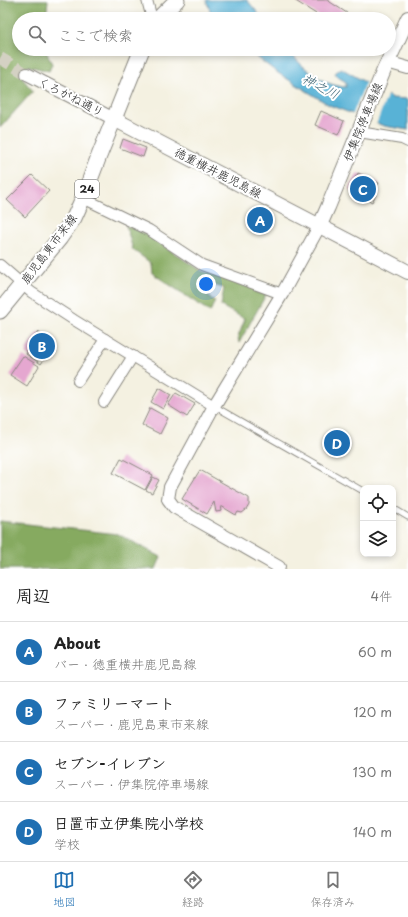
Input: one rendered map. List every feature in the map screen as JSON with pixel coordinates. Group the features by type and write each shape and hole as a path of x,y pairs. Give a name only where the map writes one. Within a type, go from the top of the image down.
{"main road":[{"path":"165,12 177,0"},
{"name":"伊集院停車場線","path":"396,44 408,18"},
{"name":"鹿児島東市来線","path":"0,310 74,218 139,56"},
{"name":"伊集院停車場線","path":"320,226 391,56"},
{"name":"徳重横井鹿児島線","path":"114,119 408,272"}],"street":[{"path":"147,0 150,12"},
{"path":"386,66 408,68"},
{"name":"くろがね通り","path":"27,74 114,119"},
{"path":"360,129 402,139 408,142"},
{"path":"83,198 149,230 202,265 282,294"},
{"path":"279,568 174,507 168,499 170,487 214,406 282,294 320,226"},
{"path":"0,265 31,292 214,406"},
{"path":"78,381 105,339"},
{"path":"104,402 133,356"}],"lane":[{"path":"214,406 360,489"},
{"path":"396,510 408,517"}],"green space":[{"path":"0,0 48,0 47,12 12,12 12,56 48,56 52,64 49,71 28,66 22,78 33,91 0,128"},
{"path":"126,225 146,234 201,271 267,293 239,343 238,337 245,319 221,306 224,288 213,285 208,297 215,301 210,312 152,273 151,263 133,250"},
{"path":"0,521 118,534 161,557 156,569 0,569"}],"water":[{"path":"206,0 247,0 257,12 210,12"},
{"name":"神之川","path":"255,56 293,56 305,68 320,79 337,86 346,87 346,82 335,73 341,68 392,98 408,99 408,130 384,126 329,105 278,73"}],"pier":[{"path":"366,81 388,93 376,125 352,116"}],"building":[{"path":"294,0 327,0 345,12 313,12"},
{"path":"321,111 344,121 338,135 315,125"},
{"path":"123,139 146,148 143,157 120,148"},
{"path":"358,173 379,183 373,193 376,195 372,202 349,190"},
{"path":"32,175 49,191 25,217 7,200"},
{"path":"38,332 54,345 41,364 26,354 28,351 26,350"},
{"path":"23,356 39,366 27,386 10,375"},
{"path":"159,388 171,395 163,409 151,402"},
{"path":"176,393 195,404 187,417 168,405"},
{"path":"150,408 168,418 160,434 142,425"},
{"path":"121,458 153,475 145,490 113,473"},
{"path":"200,470 249,498 249,505 246,510 242,513 238,512 236,515 221,506 222,511 216,512 214,502 207,514 182,499"},
{"path":"153,477 159,480 152,493 146,490"}],"tunnel":[{"path":"0,58 27,74"}],"place":[{"name":"セブン-イレブン","path":"363,189"},
{"name":"About","path":"260,220"},
{"name":"ファミリーマート","path":"42,346"},
{"name":"日置市立伊集院小学校","path":"337,443"}]}
